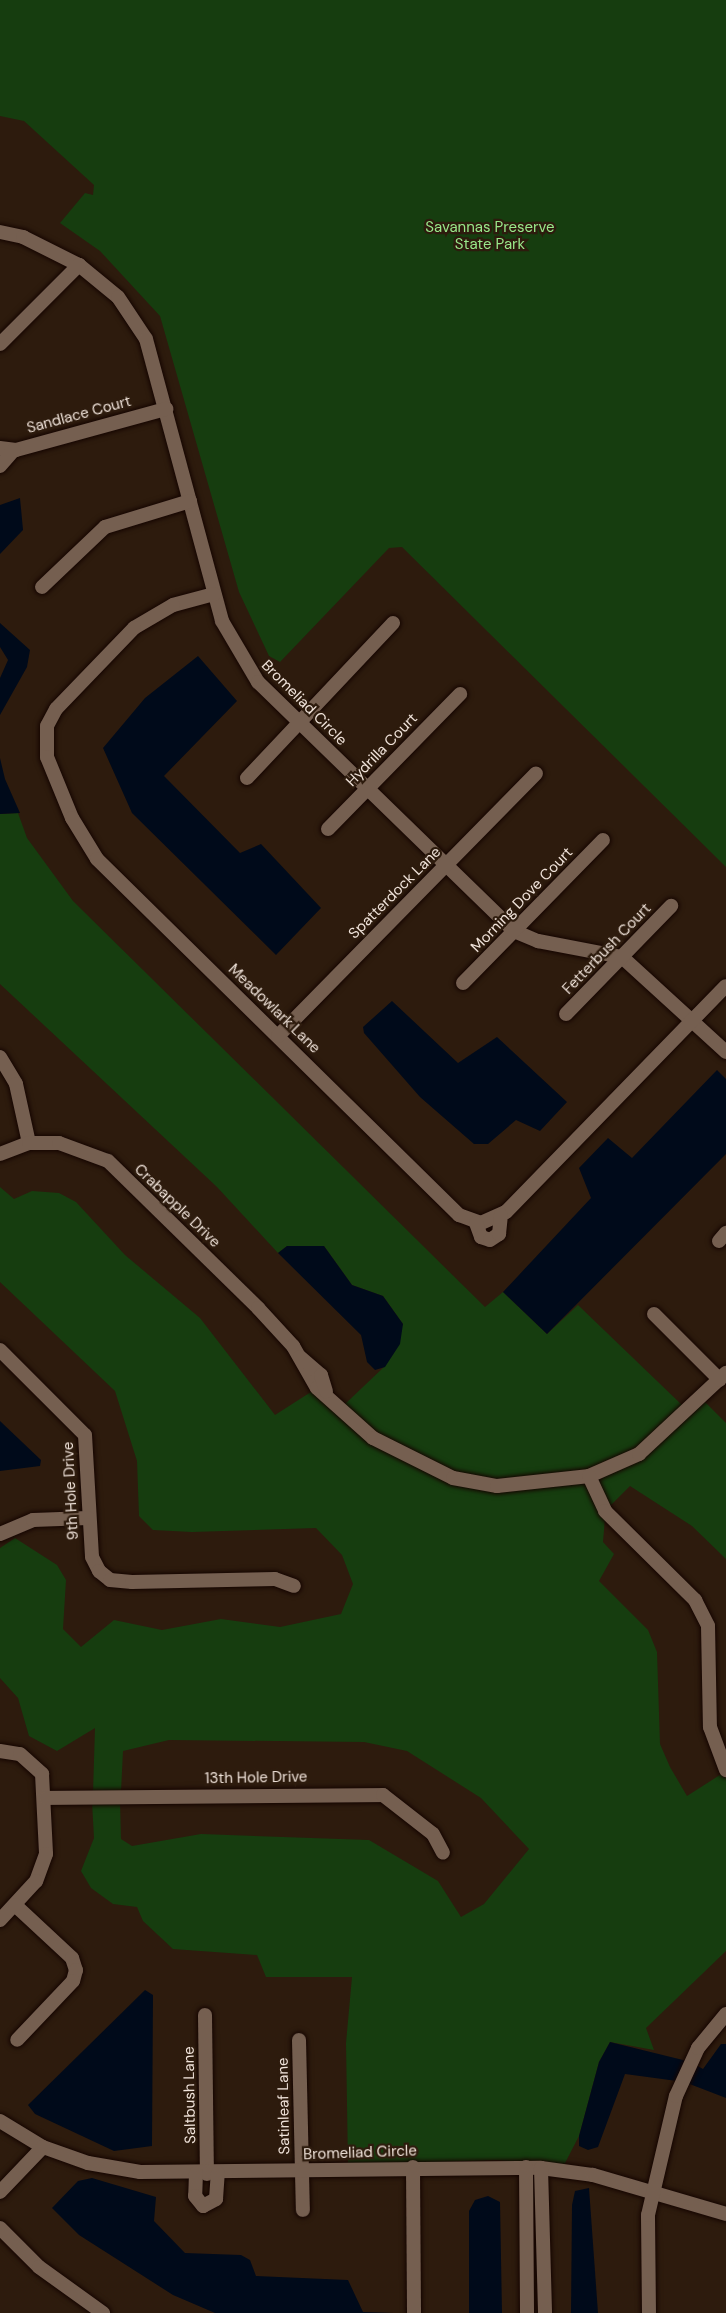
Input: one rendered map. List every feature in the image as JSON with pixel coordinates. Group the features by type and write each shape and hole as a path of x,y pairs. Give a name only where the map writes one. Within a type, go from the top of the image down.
{"street":[{"name":"Bromeliad Circle","path":"0,232 23,237 79,265 118,297 146,339 214,594 244,666 299,723 514,931 538,941 622,957 694,1019 726,1052"},
{"path":"0,344 79,265"},
{"name":"Sandlace Court","path":"0,448 14,450 166,409"},
{"path":"0,466 14,450"},
{"path":"42,587 105,527 190,501"},
{"name":"Meadowlark Lane","path":"214,594 172,605 134,628 56,709 47,726 47,757 72,818 97,859 459,1215 476,1223 501,1215 726,986"},
{"path":"247,778 393,622"},
{"name":"Hydrilla Court","path":"328,829 460,694"},
{"name":"Spatterdock Lane","path":"278,1036 536,773"},
{"name":"Morning Dove Court","path":"463,983 603,840"},
{"name":"Fetterbush Court","path":"566,1014 671,906"},
{"path":"0,1057 16,1084 29,1143"},
{"name":"Crabapple Drive","path":"0,1154 29,1143 68,1145 108,1161 258,1308 300,1357 317,1388 326,1391 373,1438 453,1478 497,1486 589,1476 639,1454 723,1376"},
{"path":"654,1314 723,1376"},
{"name":"9th Hole Drive","path":"0,1350 85,1435 92,1557 110,1580 275,1579 294,1586"},
{"path":"589,1476 605,1511 695,1600 708,1626 710,1727 726,1770"},
{"path":"0,1534 33,1520 88,1518"},
{"path":"0,1751 34,1762 42,1774 46,1798 44,1869 0,1920"},
{"name":"13th Hole Drive","path":"46,1798 383,1795 433,1834 442,1853"},
{"path":"15,1905 72,1958 76,1970 73,1981 17,2040"},
{"path":"649,2313 651,2193 676,2096 698,2048 726,2014"},
{"name":"Saltbush Lane","path":"205,2015 207,2173"},
{"name":"Satinleaf Lane","path":"299,2040 303,2210"},
{"name":"Bromeliad Circle","path":"0,2121 43,2147 88,2163 207,2173 413,2167 541,2168 593,2175 726,2214"},
{"path":"0,2192 43,2147"},
{"path":"413,2167 414,2313"},
{"path":"526,2167 526,2313"},
{"path":"541,2168 545,2313"},
{"path":"0,2228 39,2267 104,2313"}],"green space":[{"name":"Savannas Preserve State Park","path":"0,0 726,0 726,867 402,547 389,548 280,662 269,656 239,592 160,316 100,251 60,223 85,193 93,195 94,185 24,121 0,116"},
{"path":"18,813 27,838 73,901 485,1307 503,1292 547,1334 578,1305 682,1405 636,1450 587,1471 497,1482 454,1473 376,1435 344,1405 385,1366 403,1324 383,1296 352,1285 324,1246 287,1246 278,1253 217,1187 0,984 0,814"},
{"path":"0,1187 14,1199 32,1191 59,1193 76,1202 125,1255 200,1318 275,1415 314,1390 370,1442 452,1482 496,1491 586,1481 605,1518 603,1542 614,1554 599,1581 648,1630 657,1652 660,1744 670,1767 687,1796 723,1773 726,1778 726,1951 646,2028 654,2050 610,2042 599,2062 579,2136 564,2165 496,2160 348,2165 346,2043 352,1977 266,1977 257,1955 173,1949 143,1921 137,1907 113,1904 91,1888 81,1871 94,1838 92,1802 120,1801 121,1839 132,1846 201,1834 369,1840 438,1881 461,1917 484,1904 529,1849 481,1798 407,1751 364,1742 169,1740 123,1751 121,1792 93,1792 95,1728 57,1751 29,1736 18,1698 0,1678 0,1548 15,1538 57,1565 66,1580 63,1629 81,1647 114,1620 162,1630 221,1619 280,1627 341,1614 353,1584 342,1555 316,1528 192,1532 153,1530 139,1516 137,1461 115,1391 0,1282"},
{"path":"705,1402 726,1423 726,1559 692,1526 630,1486 608,1508 595,1479 642,1458"}],"water":[{"path":"20,498 23,530 0,554 0,505"},
{"path":"0,623 30,650 27,667 0,715 0,678 8,660 0,647"},
{"path":"198,656 237,701 164,776 240,853 261,844 321,908 276,955 132,813 103,748 145,698"},
{"path":"0,758 5,779 20,813 0,814"},
{"path":"392,1001 458,1063 497,1037 567,1102 540,1131 516,1120 488,1144 474,1144 420,1097 364,1033 363,1027"},
{"path":"717,1070 726,1079 726,1154 547,1334 503,1292 591,1198 579,1168 608,1138 632,1158"},
{"path":"287,1246 324,1246 352,1285 383,1296 403,1324 400,1344 385,1367 375,1370 367,1362 361,1335 278,1253"},
{"path":"0,1421 41,1460 40,1466 0,1471"},
{"path":"145,1990 153,1995 152,2146 114,2151 35,2114 28,2105"},
{"path":"610,2042 687,2061 677,2081 625,2074 598,2147 588,2150 579,2146 579,2136 599,2062"},
{"path":"721,2044 726,2044 726,2098 687,2083 696,2065 703,2069"},
{"path":"92,2178 156,2197 154,2221 185,2253 241,2255 250,2260 256,2276 348,2280 363,2312 394,2313 215,2313 173,2295 79,2235 52,2208 78,2181"},
{"path":"589,2188 598,2313 571,2313 572,2205 575,2191"},
{"path":"488,2196 500,2202 502,2313 469,2313 469,2211 475,2200"}]}
